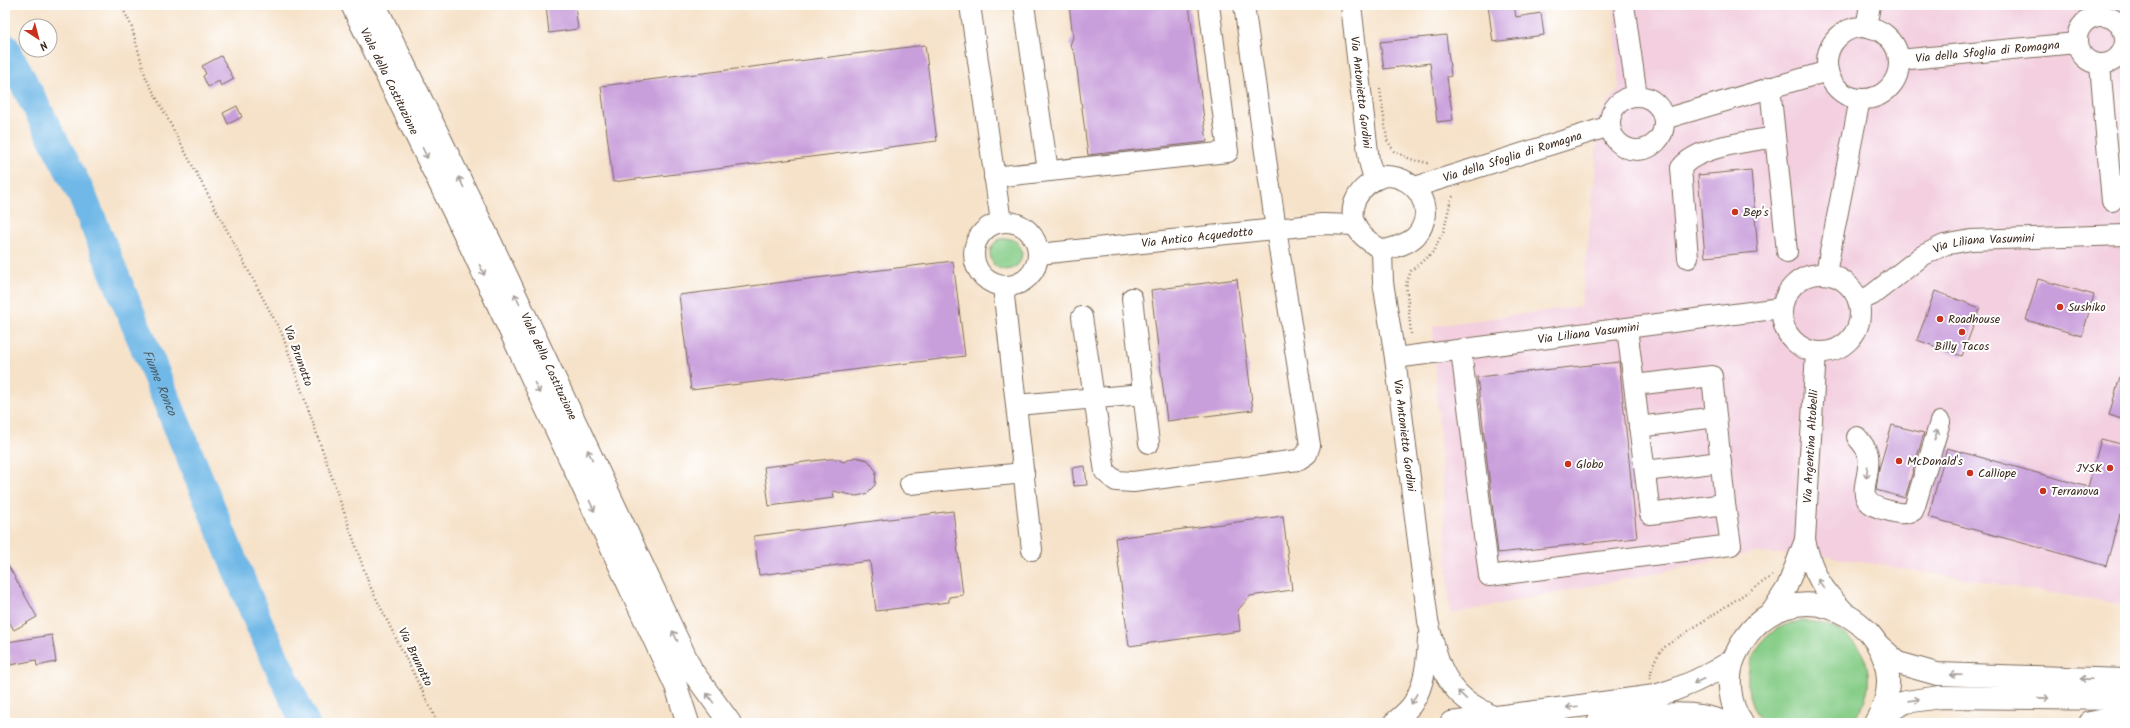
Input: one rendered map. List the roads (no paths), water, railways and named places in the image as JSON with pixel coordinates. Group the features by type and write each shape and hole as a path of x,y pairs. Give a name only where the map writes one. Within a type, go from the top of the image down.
{"main road":[{"name":"Viale della Costituzione","path":"352,5 482,270 676,686 688,723"},
{"name":"Viale della Costituzione","path":"375,5 490,241 692,671 730,723"},
{"path":"1742,723 1732,700 1730,681 1732,661 1742,640 1758,622 1770,614 1779,609 1802,604 1825,605 1846,613 1864,626 1878,645 1898,663 1937,674 2125,680"},
{"path":"1877,720 1885,698 1887,680 1884,662 1878,645"},
{"path":"1451,723 1655,696 1694,683 1732,661"},
{"path":"1877,720 1906,702 1940,697 2125,699"},
{"path":"1598,723 1662,714 1712,717 1725,723"},
{"path":"2090,723 2125,716"}],"street":[{"path":"970,5 1001,222"},
{"path":"1024,5 1048,171"},
{"path":"994,177 1228,152 1209,5"},
{"path":"1082,317 1105,472 1116,481 1133,482 1298,460 1307,454 1310,445 1276,229 1244,5"},
{"name":"Via Antonietta Gordini","path":"1351,5 1369,162 1374,179"},
{"path":"1624,5 1637,96"},
{"path":"1866,28 1870,5"},
{"path":"2102,10 2117,22 2125,36 2123,50 2119,56 2113,61 2100,65 2093,64 2082,56 2076,43 2079,29 2083,23 2102,10"},
{"path":"1866,28 1882,32 1896,49 1899,60 1896,75 1888,89 1870,98 1860,99 1849,96 1839,90 1832,81 1828,71 1827,58 1831,47 1838,37 1848,30 1866,28"},
{"name":"Via della Sfoglia di Romagna","path":"1899,60 2076,43"},
{"path":"2100,65 2112,201"},
{"path":"1664,119 1828,71"},
{"path":"1770,88 1787,252"},
{"path":"1637,96 1652,100 1662,111 1664,119 1661,135 1649,147 1641,150 1624,147 1612,135 1610,126 1610,117 1620,102 1637,96"},
{"path":"1826,273 1860,99"},
{"name":"Via della Sfoglia di Romagna","path":"1415,186 1610,126"},
{"path":"1688,258 1681,168 1686,161 1701,153 1775,137"},
{"path":"1393,176 1401,178 1415,186 1424,202 1424,220 1421,228 1409,241 1382,250 1362,235 1356,225 1353,214 1354,204 1358,194 1365,185 1374,179 1393,176"},
{"path":"1001,222 1012,222 1027,229 1037,242 1039,254 1037,264 1032,274 1024,282 1014,286 1003,287 993,284 984,278 974,261 974,250 977,240 983,232 991,226 1001,222"},
{"name":"Via Antico Acquedotto","path":"1039,254 1322,224 1356,225"},
{"name":"Via Liliana Vasumini","path":"1859,301 1872,295 1922,256 1944,245 1971,240 2125,235"},
{"name":"Via Antonietta Gordini","path":"1382,250 1382,282 1395,358 1428,621 1438,659 1448,680 1464,698 1494,717"},
{"path":"1826,273 1837,276 1846,282 1854,291 1859,301 1860,314 1858,326 1852,337 1843,346 1830,351 1816,352 1804,349 1790,337 1782,321 1781,308 1785,296 1792,286 1802,278 1813,274 1826,273"},
{"path":"1003,287 1032,550"},
{"path":"1132,298 1149,442"},
{"name":"Via Liliana Vasumini","path":"1395,358 1781,308"},
{"path":"1627,328 1650,514 1725,504"},
{"path":"1461,350 1489,576 1731,545 1725,504 1712,376 1634,385"},
{"name":"Via Argentina Altobelli","path":"1770,614 1787,588 1805,540 1816,352"},
{"path":"1016,405 1143,394"},
{"path":"1639,427 1716,417"},
{"path":"1857,437 1865,447 1868,455 1865,490 1868,502 1873,507 1904,514 1913,511 1916,506 1940,422"},
{"path":"1645,471 1721,462"},
{"path":"910,484 1024,474"},
{"name":"Via Argentina Altobelli","path":"1805,540 1817,578 1830,597 1846,613"},
{"name":"Via Antonietta Gordini","path":"1394,723 1413,703 1422,682 1427,659 1428,621"}],"waterway":[{"name":"Fiume Ronco","path":"5,47 81,193 260,626 305,723"}],"place":[{"name":"Bep's","path":"1735,212"},
{"name":"Sushiko","path":"2060,307"},
{"name":"Roadhouse","path":"1940,319"},
{"name":"Billy Tacos","path":"1962,332"},
{"name":"McDonald's","path":"1899,461"},
{"name":"Globo","path":"1568,464"},
{"name":"JYSK","path":"2110,468"},
{"name":"Calliope","path":"1970,473"},
{"name":"Terranova","path":"2043,491"}]}
